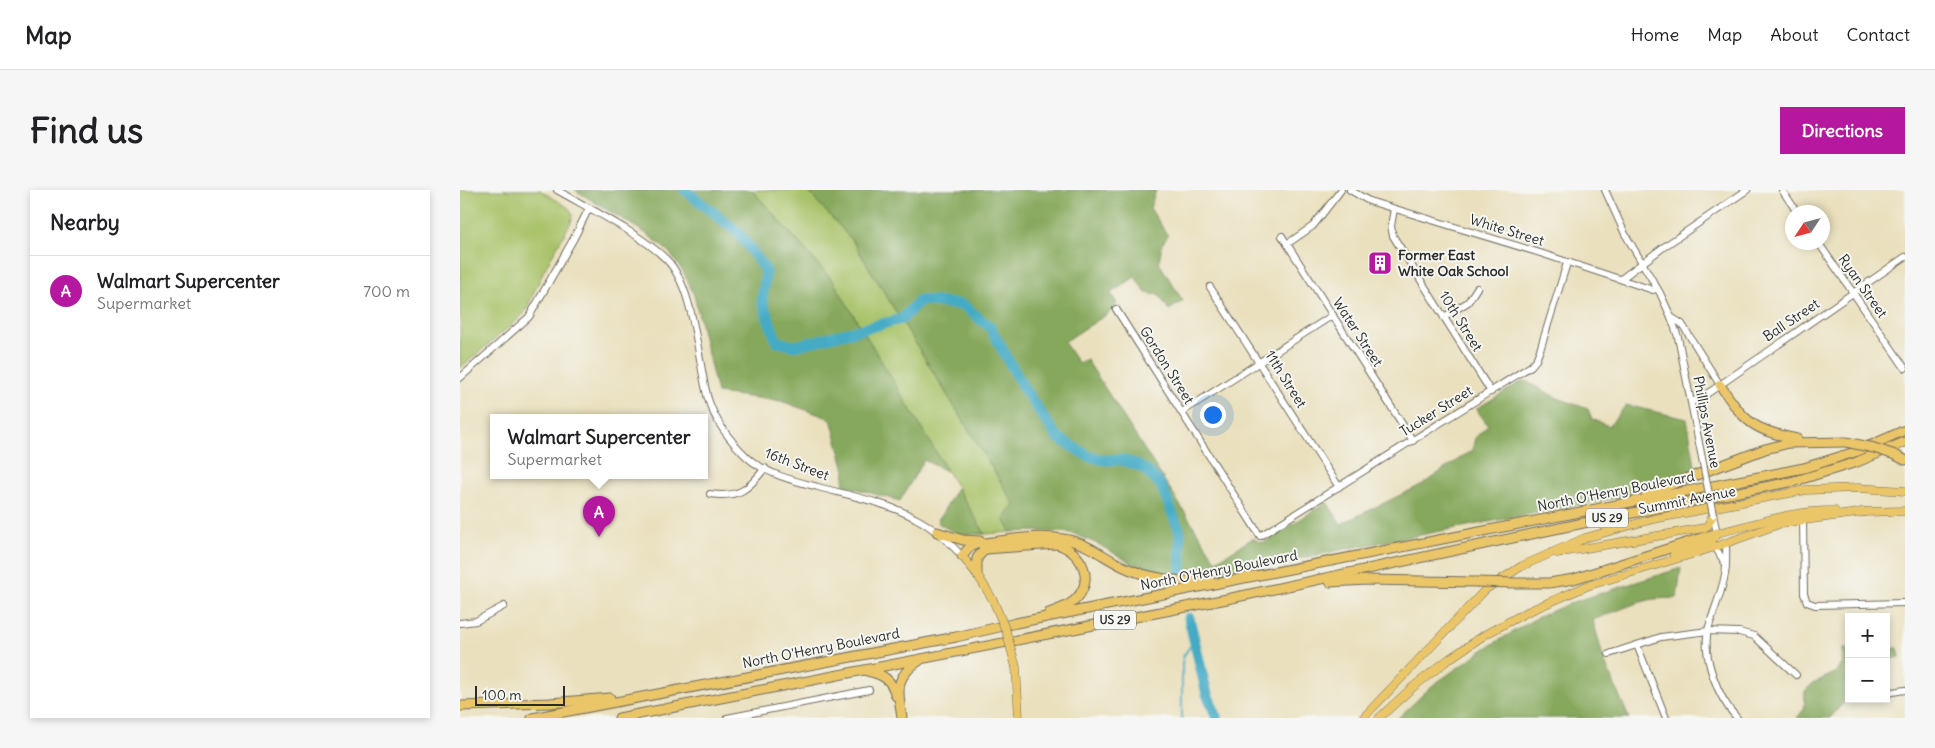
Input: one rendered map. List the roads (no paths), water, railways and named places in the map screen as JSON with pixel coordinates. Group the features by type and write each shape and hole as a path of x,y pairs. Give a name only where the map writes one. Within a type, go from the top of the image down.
{"highway":[{"path":"1720,385 1742,416 1757,428 1769,433 1809,441"},
{"name":"North O'Henry Boulevard","path":"532,718 1804,468 1858,451 1905,430"},
{"path":"1618,504 1765,449 1789,443 1809,441 1846,442 1874,448 1905,460"},
{"name":"North O'Henry Boulevard","path":"619,718 1305,583 1602,519 1795,481 1857,462 1905,442"},
{"path":"937,532 964,540 993,542"},
{"path":"1305,583 1368,580 1549,583 1574,579 1717,532"},
{"path":"962,556 972,546 993,542 1041,537 1064,539 1085,545 1122,566 1145,575 1180,581 1228,582"},
{"path":"962,556 985,549 1056,544 1066,547 1076,555 1082,564 1085,579 1082,589 1075,600 1066,607 1016,623"},
{"path":"977,574 977,558 985,549"},
{"path":"902,718 898,687 902,676 908,668 925,657"},
{"path":"862,670 879,673 888,679 894,689 902,718"},
{"path":"460,706 550,703 667,692"}],"main road":[{"name":"Summit Avenue","path":"1363,718 1486,589 1522,566 1585,538 1623,526 1806,490 1858,488 1905,491"},
{"path":"1643,569 1655,561 1712,541 1717,532 1765,519 1820,511 1905,511"},
{"path":"1379,718 1442,664 1486,634 1527,612 1587,586 1714,548 1782,524 1865,512"},
{"path":"1536,559 1563,552 1704,528 1708,525 1713,515"},
{"name":"16th Street","path":"962,556 977,574 993,600 1006,631 1016,668 1019,718"}],"street":[{"name":"16th Street","path":"557,190 639,238 666,260 681,281 692,318 709,400 718,421 731,440 750,459 765,468 798,481 879,504 914,517 937,532 962,556"},
{"path":"1287,244 1313,226 1341,190"},
{"name":"White Street","path":"1350,190 1369,202 1653,290 1657,288"},
{"name":"Phillips Avenue","path":"1605,190 1621,226 1657,288 1671,317 1678,338 1717,532"},
{"path":"1620,279 1747,190"},
{"path":"1782,190 1792,205"},
{"path":"460,378 529,317 589,208"},
{"name":"10th Street","path":"1394,209 1391,226 1393,236 1491,392"},
{"name":"Water Street","path":"1282,236 1413,441"},
{"name":"Ryan Street","path":"1823,250 1905,368"},
{"name":"Ball Street","path":"1691,402 1701,398 1905,257"},
{"name":"Tucker Street","path":"1260,536 1531,366 1536,360 1567,263"},
{"name":"11th Street","path":"1210,286 1339,487"},
{"path":"1444,317 1468,302 1477,288"},
{"name":"Gordon Street","path":"1116,309 1260,536"},
{"path":"1182,412 1333,315"},
{"name":"Phillips Avenue","path":"1671,317 1677,319 1682,324 1720,385"},
{"path":"710,494 733,495 742,492 754,483 765,468"},
{"path":"1802,520 1804,594 1807,602 1814,605 1905,603"},
{"path":"1726,544 1725,575 1708,631 1706,652 1719,692 1729,710 1737,718"},
{"path":"1714,548 1726,564"},
{"path":"460,622 476,621 504,606"},
{"path":"1609,654 1661,637 1708,631 1739,632 1754,636 1796,675"},
{"path":"1637,645 1666,718"},
{"path":"727,718 868,690"},
{"path":"1890,692 1905,690"}],"waterway":[{"path":"685,190 739,233 766,271 762,301 777,342 795,346 902,319 920,300 963,305 990,327 1023,387 1057,437 1088,456 1104,460 1123,460 1137,465 1146,470 1161,485 1180,532 1181,576"},
{"path":"1189,618 1207,694 1217,718"},
{"path":"1182,718 1182,663 1184,655 1194,641"}],"place":[{"name":"Former East White Oak School","path":"1380,263"},
{"name":"Walmart Supercenter","path":"599,537"}]}
